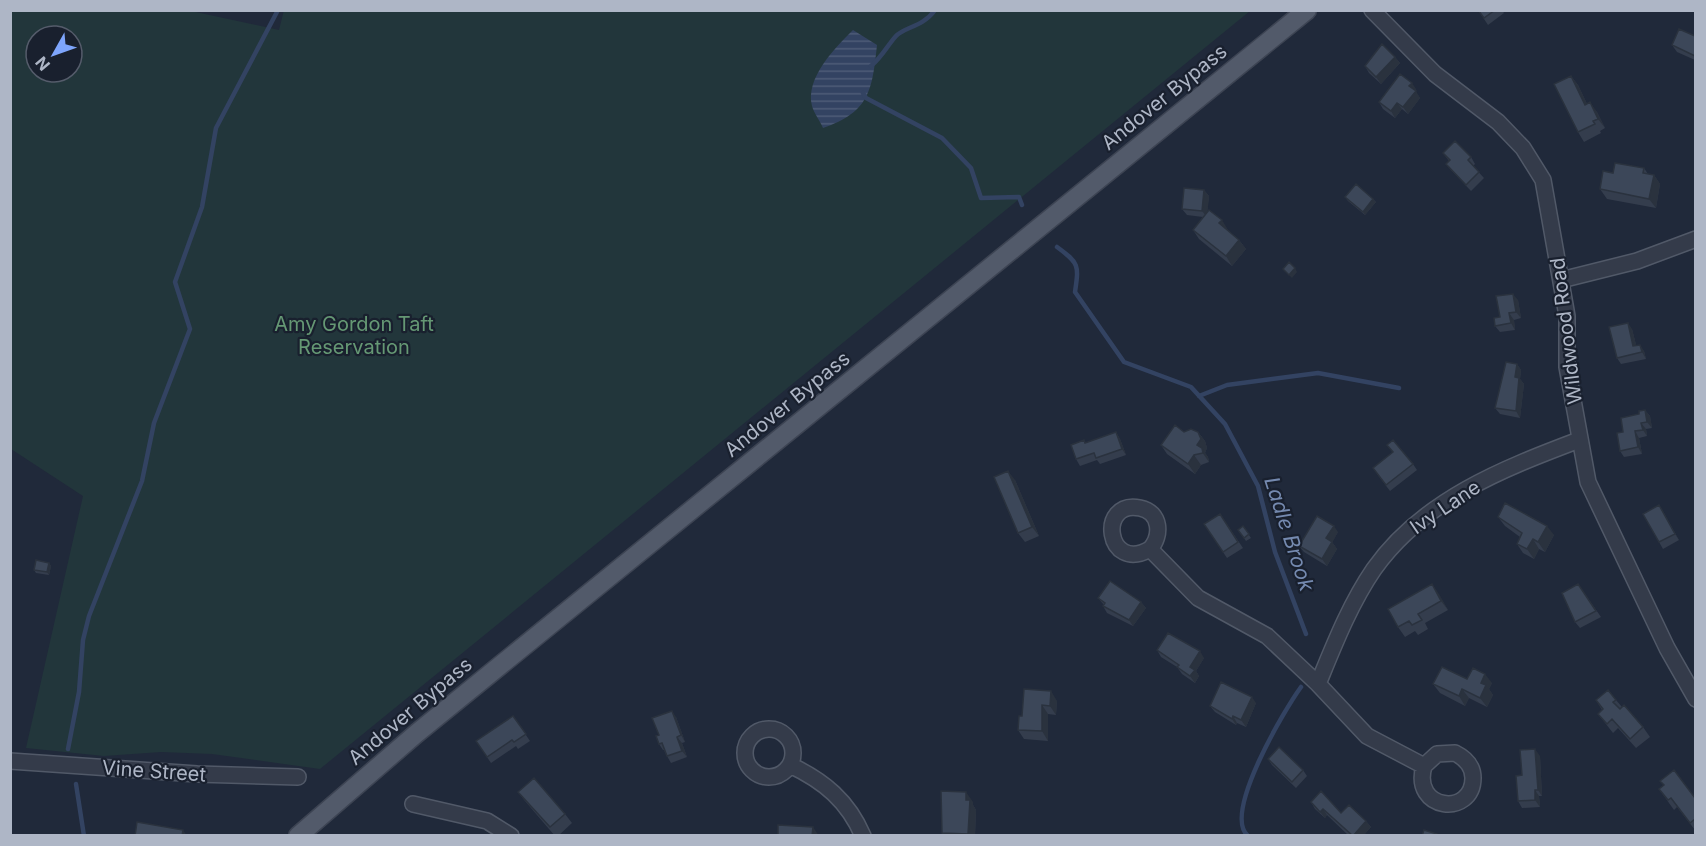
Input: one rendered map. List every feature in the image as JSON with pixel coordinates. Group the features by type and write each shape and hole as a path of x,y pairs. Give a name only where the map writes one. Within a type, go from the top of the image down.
{"main road":[{"name":"Andover Bypass","path":"298,836 417,733 1307,10"}],"street":[{"name":"Wildwood Road","path":"1372,10 1435,74 1498,122 1523,148 1543,180 1567,316 1567,368 1588,482 1695,699"},
{"path":"1561,280 1637,261 1695,239"},
{"name":"Ivy Lane","path":"1318,684 1337,639 1374,570 1416,522 1468,488 1523,461 1579,440"},
{"path":"1150,549 1198,598 1267,636 1318,684 1367,736 1424,766"},
{"name":"Vine Street","path":"10,761 197,774 298,777"},
{"path":"790,765 818,780 841,799 850,810 863,836"},
{"path":"413,804 487,821 511,836"}],"green space":[{"name":"Amy Gordon Taft Reservation","path":"284,10 1250,11 320,769 212,754 161,752 104,756 26,748 83,496 11,449 10,11 191,11 279,30"}],"water":[{"path":"853,30 877,45 870,87 866,97 851,115 823,128 812,106 813,85 823,64"}],"building":[{"path":"1478,10 1495,10 1484,18"},
{"path":"1679,29 1695,36 1695,56 1672,45"},
{"path":"1382,44 1395,57 1376,77 1365,66"},
{"path":"1400,74 1412,83 1409,86 1416,91 1403,107 1397,103 1391,111 1379,102"},
{"path":"1571,76 1585,105 1590,102 1598,119 1593,121 1595,124 1578,132 1554,84"},
{"path":"1455,141 1471,157 1468,160 1479,172 1466,185 1446,164 1450,160 1443,153"},
{"path":"1615,163 1644,168 1643,173 1654,175 1649,199 1600,189 1603,171 1613,173"},
{"path":"1356,184 1373,199 1363,212 1345,197"},
{"path":"1184,188 1204,190 1202,211 1182,209"},
{"path":"1209,210 1222,220 1219,223 1239,240 1226,256 1193,230"},
{"path":"1289,262 1295,268 1289,275 1283,269"},
{"path":"1513,294 1516,312 1509,313 1511,323 1495,326 1494,318 1500,317 1496,296"},
{"path":"1628,323 1633,346 1640,345 1642,352 1617,358 1609,327"},
{"path":"1506,362 1517,364 1515,377 1519,378 1516,411 1495,408"},
{"path":"1645,410 1647,422 1641,423 1643,430 1635,431 1638,447 1620,451 1617,433 1623,432 1621,418 1639,414 1639,411"},
{"path":"1175,425 1184,432 1191,429 1198,432 1201,439 1197,445 1202,448 1203,453 1194,455 1188,464 1161,445"},
{"path":"1116,432 1122,449 1096,458 1094,453 1076,459 1071,445 1084,440 1085,443"},
{"path":"1393,440 1413,464 1386,485 1373,468 1393,452 1387,445"},
{"path":"1008,471 1032,527 1018,533 994,477"},
{"path":"1505,503 1547,526 1538,542 1533,539 1527,549 1517,544 1522,533 1498,517"},
{"path":"1659,505 1675,534 1659,542 1643,514"},
{"path":"1220,514 1238,542 1223,552 1204,524"},
{"path":"1317,516 1334,526 1326,538 1332,542 1322,559 1299,546"},
{"path":"1243,526 1249,534 1244,538 1238,530"},
{"path":"36,560 49,563 47,572 34,570"},
{"path":"1110,581 1141,602 1129,620 1103,606 1105,603 1098,598"},
{"path":"1432,584 1441,601 1418,614 1422,620 1412,625 1409,621 1398,627 1388,609"},
{"path":"1578,584 1596,611 1575,622 1562,593"},
{"path":"1168,633 1200,651 1190,667 1195,670 1190,676 1177,667 1179,665 1157,650"},
{"path":"1442,667 1467,679 1473,668 1485,674 1481,683 1486,685 1480,698 1462,689 1459,696 1433,684"},
{"path":"1221,682 1252,697 1241,720 1233,716 1232,719 1210,706"},
{"path":"1024,689 1051,691 1050,706 1042,705 1042,731 1018,730 1019,716 1022,716"},
{"path":"1608,690 1616,700 1613,702 1620,709 1624,705 1643,727 1630,739 1612,719 1607,724 1598,714 1603,709 1596,700"},
{"path":"672,711 681,735 677,737 682,751 667,756 662,743 659,744 656,736 659,735 652,718"},
{"path":"513,716 526,734 514,742 512,740 487,757 476,741"},
{"path":"1279,747 1303,770 1292,782 1268,759"},
{"path":"1535,749 1538,790 1535,790 1535,800 1518,801 1516,776 1522,775 1520,750"},
{"path":"1674,770 1695,798 1695,819 1690,823 1671,798 1668,800 1659,789 1664,785 1660,781"},
{"path":"534,778 565,814 550,827 518,792"},
{"path":"941,791 966,792 966,800 970,800 968,834 942,833"},
{"path":"1321,791 1341,813 1349,805 1366,821 1353,836 1323,809 1320,812 1311,802"},
{"path":"137,822 183,830 182,836 135,836"},
{"path":"778,825 813,827 812,836 778,836"},
{"path":"1424,830 1437,834 1437,836 1422,836"}],"waterway":[{"path":"68,749 79,692 83,640 89,616 142,481 154,423 190,329 175,282 202,207 216,128 278,10"},
{"name":"Ladle Brook","path":"871,66 899,33 925,20 935,10"},
{"name":"Ladle Brook","path":"863,93 866,98 942,138 971,168 981,198 1019,197 1022,205"},
{"name":"Ladle Brook","path":"1057,247 1076,265 1075,292 1124,362 1191,387 1225,424 1258,486 1275,552 1306,634"},
{"path":"1199,396 1227,385 1318,373 1399,388"},
{"name":"Ladle Brook","path":"1248,836 1242,824 1243,807 1249,785 1270,738 1301,687"},
{"path":"76,784 84,836"}]}
